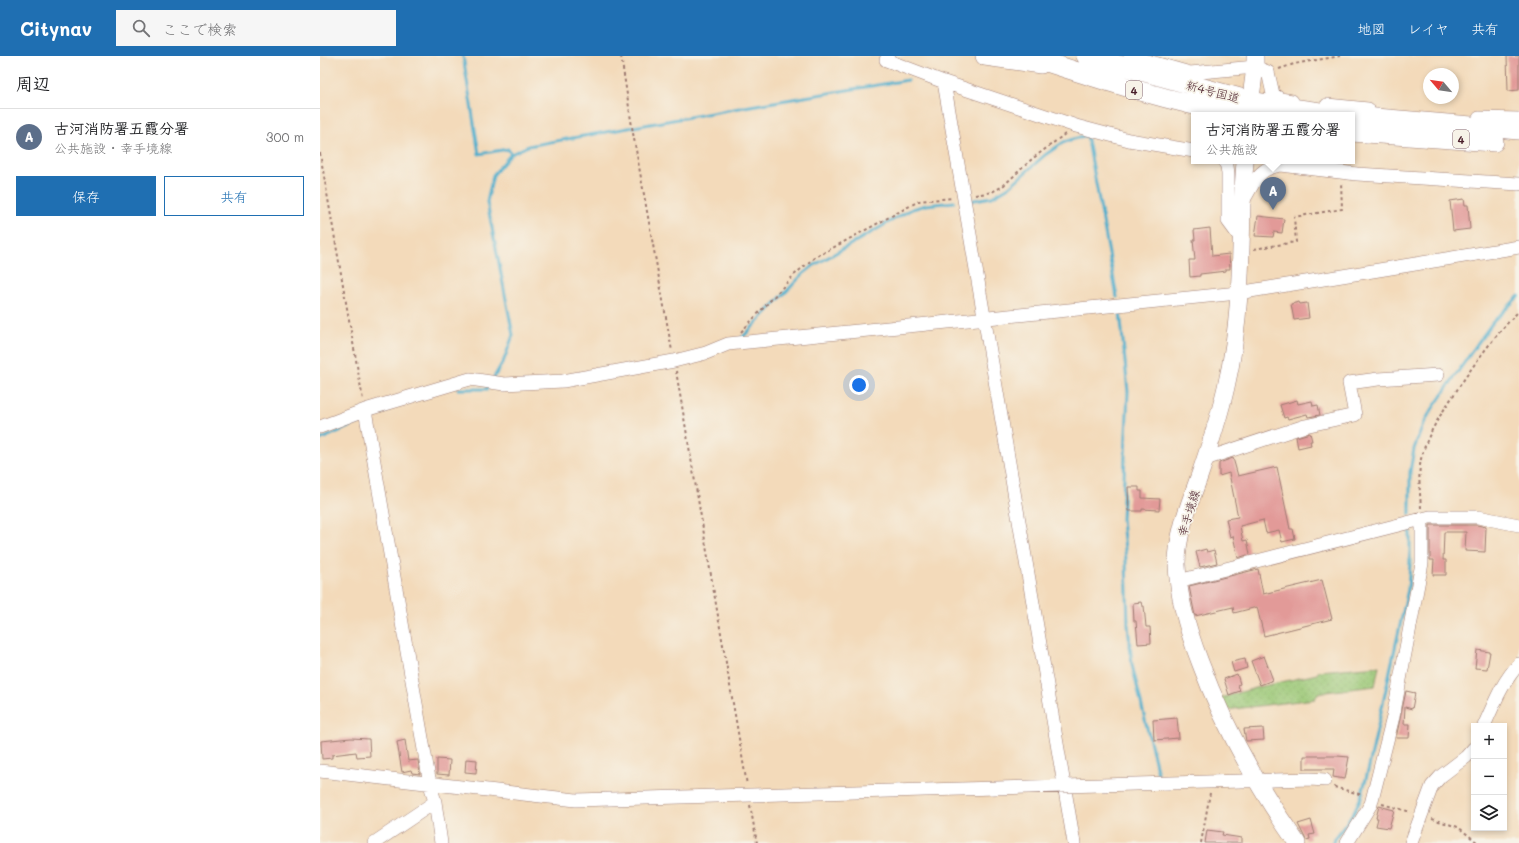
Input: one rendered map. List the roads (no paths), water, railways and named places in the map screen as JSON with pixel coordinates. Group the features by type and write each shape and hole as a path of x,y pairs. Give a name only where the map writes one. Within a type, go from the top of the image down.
{"highway":[{"path":"985,56 1064,68"},
{"name":"新4号国道","path":"1028,56 1156,96 1193,105 1247,110 1291,108 1320,112"},
{"name":"新4号国道","path":"1086,56 1247,110"},
{"name":"4","path":"1355,116 1519,130"},
{"name":"4","path":"1355,132 1519,143"}],"main road":[{"path":"1247,110 1259,65"},
{"name":"幸手境線","path":"1245,164 1238,293 1232,356 1221,408 1185,516 1177,562 1178,581 1191,640 1211,692 1228,728 1256,780 1272,808 1296,843"}],"street":[{"path":"1130,56 1190,73 1259,65 1273,94 1280,98 1404,113 1519,119"},
{"path":"884,57 944,82 1076,126 1129,140 1191,150"},
{"path":"944,82 962,198 1074,843"},
{"path":"1226,164 1228,174 1228,221 1241,245"},
{"path":"1242,202 1260,172 1270,166 1281,165 1341,172 1519,184"},
{"path":"320,427 365,411 470,379 493,382 563,381 706,353 728,344 984,320 1238,293 1519,247"},
{"path":"1205,459 1305,426 1356,415 1349,383 1378,379 1438,375"},
{"path":"365,411 441,843"},
{"path":"1178,581 1430,517 1478,517 1519,525"},
{"path":"1347,843 1371,804 1393,717 1422,563 1422,519"},
{"path":"1485,723 1500,690 1509,675 1519,664"},
{"path":"1411,843 1432,786 1441,776 1471,751"},
{"path":"320,771 576,800 1212,781 1325,780"},
{"path":"374,843 435,802"}],"waterway":[{"path":"463,56 479,154 508,149 511,154"},
{"path":"493,379 504,360 513,335 487,202 493,175 511,154 528,146 756,105 908,80"},
{"path":"969,201 992,197 1009,187 1045,155 1064,142 1087,135 1117,297"},
{"path":"742,338 803,274 813,266 912,209 926,205 954,202"},
{"path":"1410,514 1410,472 1414,449 1422,427 1429,414 1493,322 1519,296"},
{"path":"1120,311 1128,392 1122,520 1126,560 1128,625 1132,665 1158,774"},
{"path":"458,389 487,389 489,385"},
{"path":"369,418 388,410"},
{"path":"320,440 364,420"},
{"path":"1332,843 1353,814 1361,797 1368,771 1408,589 1410,530"}],"place":[{"name":"古河消防署五霞分署","path":"1273,210"}]}
